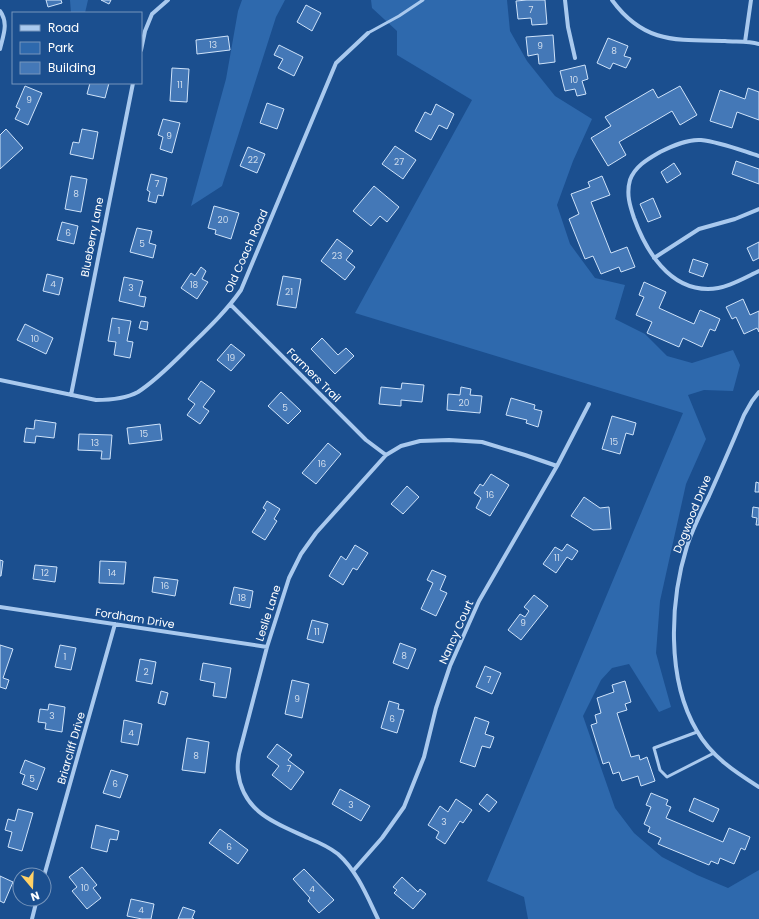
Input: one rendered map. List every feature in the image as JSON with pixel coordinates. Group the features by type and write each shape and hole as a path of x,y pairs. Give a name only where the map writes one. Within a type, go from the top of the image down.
{"street":[{"path":"142,45 145,31 152,14 168,0"},
{"path":"565,0 574,58"},
{"path":"612,0 626,16 652,34 670,39 688,41 745,42 759,44"},
{"path":"745,42 751,0"},
{"path":"0,11 5,24 0,49"},
{"name":"Old Coach Road","path":"0,380 96,400 110,400 125,397 137,392 154,381 168,368 231,305 241,290 336,63 368,33"},
{"name":"Blueberry Lane","path":"71,395 75,366 134,84"},
{"path":"759,156 710,142 695,140 679,144 663,151 640,165 634,171 630,180 628,197 638,229 654,258 675,278 688,285 699,288 717,288 759,271"},
{"path":"654,258 699,229 759,210"},
{"name":"Farmers Trail","path":"231,305 366,440 386,456"},
{"name":"Dogwood Drive","path":"759,392 744,415 693,530 678,583 674,634 679,684 684,703 697,732 714,753 728,766 759,787"},
{"name":"Nancy Court","path":"353,871 382,838 404,807 424,757 436,708 450,666 479,601 557,466 589,404"},
{"name":"Leslie Lane","path":"378,919 366,892 353,871 337,854 260,814 249,802 242,789 238,772 239,754 267,647 289,578 301,554 316,533 386,456 401,446 420,441 449,440 482,442 557,466"},
{"name":"Fordham Drive","path":"0,607 267,647"},
{"name":"Briarcliff Drive","path":"47,867 115,624"},
{"path":"32,919 35,907"}],"lane":[{"path":"368,33 399,16 423,0"},
{"path":"697,732 654,748 660,770 667,777 714,753"}],"green space":[{"path":"70,0 88,0 85,12 71,12"},
{"path":"242,0 285,0 276,17 222,186 191,206 226,79 238,11"},
{"path":"371,0 507,0 510,31 527,61 555,96 592,119 573,161 557,205 570,244 595,278 625,285 615,319 645,334 667,356 692,363 733,350 740,365 733,391 704,390 688,395 706,439 686,484 660,601 656,653 671,707 659,712 629,664 612,668 601,680 583,716 615,808 634,833 662,857 697,875 728,888 759,870 759,919 528,919 524,897 487,881 683,413 355,313 472,100 397,55 397,31 372,8"}],"building":[{"path":"46,0 61,0 62,3 48,7"},
{"path":"101,0 111,0 109,4"},
{"path":"545,0 547,24 532,25 531,18 518,19 516,1"},
{"path":"306,5 321,13 312,31 297,22"},
{"path":"553,35 555,62 539,64 538,54 528,56 526,37"},
{"path":"228,36 230,50 197,54 196,40"},
{"path":"608,38 628,46 624,56 631,58 626,68 613,63 610,69 597,63"},
{"path":"279,45 303,57 294,76 278,68 283,59 274,55"},
{"path":"585,65 588,79 582,81 586,94 577,96 575,89 565,91 560,71"},
{"path":"172,68 189,69 187,102 170,101"},
{"path":"90,84 109,84 105,98 87,94"},
{"path":"25,86 42,93 28,125 15,119 20,109 16,107"},
{"path":"680,86 697,115 680,125 672,111 619,142 626,155 608,166 591,138 611,126 605,117 653,89 658,98"},
{"path":"748,88 759,92 759,120 737,112 732,128 710,121 720,90 745,99"},
{"path":"267,103 284,109 277,129 260,123"},
{"path":"436,104 454,114 447,129 439,125 431,140 415,131 425,112 431,115"},
{"path":"163,119 180,123 172,153 160,149 163,137 158,135"},
{"path":"6,129 23,148 0,169 0,135"},
{"path":"82,129 98,132 93,159 70,154 73,142 79,143"},
{"path":"395,146 416,160 403,179 382,164"},
{"path":"248,147 265,154 257,173 240,166"},
{"path":"736,161 759,169 759,184 732,174"},
{"path":"674,163 681,174 667,183 661,172"},
{"path":"151,174 167,178 163,196 158,195 156,203 148,201 150,192 147,190"},
{"path":"71,176 87,179 81,212 65,209"},
{"path":"602,176 610,195 591,202 611,253 627,247 635,267 621,272 619,267 601,274 593,256 585,259 569,219 579,214 571,194 590,187 588,182"},
{"path":"374,186 399,207 387,222 380,216 371,226 353,211"},
{"path":"653,198 661,217 648,222 640,204"},
{"path":"214,206 239,213 231,239 215,234 216,230 208,228"},
{"path":"62,222 78,226 74,244 57,240"},
{"path":"137,228 152,231 149,243 156,245 153,258 130,252"},
{"path":"337,239 353,251 346,260 355,267 345,280 321,261"},
{"path":"759,242 759,258 753,261 747,248"},
{"path":"693,259 708,264 703,277 689,272"},
{"path":"201,267 206,271 202,279 208,282 197,299 181,288 191,273 195,276"},
{"path":"47,274 63,278 59,295 43,291"},
{"path":"283,276 301,279 296,308 277,305"},
{"path":"124,277 143,281 139,296 146,297 144,307 119,301"},
{"path":"644,282 666,292 659,308 694,324 700,310 720,319 715,331 710,329 702,347 683,338 679,347 647,333 652,322 636,315 644,297 639,295"},
{"path":"743,299 750,315 759,311 759,332 757,328 744,334 736,317 732,319 726,307"},
{"path":"112,318 131,321 127,341 133,342 130,358 114,355 116,342 108,341"},
{"path":"141,321 148,322 147,330 139,328"},
{"path":"25,324 53,338 46,354 17,340"},
{"path":"322,338 338,355 346,348 354,356 335,374 311,349"},
{"path":"231,344 245,355 231,371 217,360"},
{"path":"201,381 215,391 203,407 209,411 200,424 187,415 195,404 188,399"},
{"path":"402,383 424,385 422,402 401,400 401,406 379,404 381,387 401,389"},
{"path":"461,387 471,389 470,395 482,396 480,413 447,410 448,394 460,395"},
{"path":"281,392 301,411 288,424 268,406"},
{"path":"511,398 535,405 534,409 542,411 538,427 526,423 527,420 506,415"},
{"path":"612,416 636,423 633,435 626,433 620,454 602,449"},
{"path":"35,420 56,423 54,438 36,436 35,443 24,442 26,428 34,429"},
{"path":"160,424 162,440 129,444 127,428"},
{"path":"79,434 112,435 110,459 101,459 102,451 78,450"},
{"path":"328,443 341,454 316,484 302,473"},
{"path":"491,474 509,485 490,516 476,508 481,498 474,493 480,484 483,486"},
{"path":"756,482 759,483 759,492 755,492"},
{"path":"407,486 419,497 403,514 391,504"},
{"path":"584,497 600,508 609,507 611,529 593,530 571,516"},
{"path":"267,501 280,509 274,519 277,521 265,540 252,532 266,510 263,508"},
{"path":"753,507 759,508 759,525 756,525 757,518 752,517"},
{"path":"567,544 578,551 572,560 567,557 556,573 543,564 555,547 562,551"},
{"path":"355,545 368,553 357,570 353,568 343,585 329,576 341,556 346,560"},
{"path":"0,560 3,561 1,576 0,576"},
{"path":"100,561 126,562 124,584 99,583"},
{"path":"35,565 57,567 55,582 33,579"},
{"path":"432,570 446,576 440,590 447,593 436,616 421,609 433,583 427,580"},
{"path":"154,577 178,580 175,596 152,592"},
{"path":"234,587 253,591 250,608 230,604"},
{"path":"534,595 548,606 521,640 508,630 520,614 525,617 529,611 524,607"},
{"path":"312,620 328,624 323,643 307,639"},
{"path":"400,643 416,649 408,669 393,663"},
{"path":"0,645 13,649 3,678 9,680 6,689 0,687"},
{"path":"60,645 76,648 71,670 55,667"},
{"path":"140,659 156,662 152,684 136,681"},
{"path":"203,663 231,668 226,698 213,696 215,683 200,680"},
{"path":"485,666 501,673 492,694 476,687"},
{"path":"292,680 309,684 302,718 285,714"},
{"path":"625,681 631,702 625,704 627,710 617,713 631,757 639,755 640,760 647,757 655,781 641,786 638,776 622,781 619,772 613,774 609,762 603,764 591,725 597,723 595,715 601,713 597,698 614,692 612,685"},
{"path":"161,691 168,693 165,705 158,703"},
{"path":"389,701 399,704 398,709 404,710 397,733 381,728"},
{"path":"49,704 65,707 62,732 45,729 46,723 38,722 40,709 48,710"},
{"path":"475,717 489,722 485,734 494,737 490,748 482,746 475,767 460,762"},
{"path":"124,720 142,724 138,745 121,742"},
{"path":"187,738 209,742 205,773 182,770"},
{"path":"277,744 292,755 288,760 304,772 291,790 272,775 279,766 267,757"},
{"path":"25,760 45,768 37,790 22,784 25,775 20,773"},
{"path":"111,770 128,775 120,798 103,793"},
{"path":"340,789 370,806 361,821 332,804"},
{"path":"651,793 668,800 666,805 671,807 666,818 723,842 729,828 750,837 745,850 741,848 734,864 720,858 718,864 711,861 709,865 658,844 661,838 648,832 650,827 644,824 651,807 646,805"},
{"path":"487,794 497,802 489,812 479,804"},
{"path":"694,798 719,809 713,822 689,811"},
{"path":"456,799 472,810 463,823 460,821 445,844 436,838 439,832 428,825 440,806 448,812"},
{"path":"18,809 33,813 22,851 8,847 12,832 5,830 8,819 15,821"},
{"path":"96,825 119,831 117,840 110,839 107,852 91,848"},
{"path":"220,829 248,850 238,864 209,843"},
{"path":"82,867 97,885 93,888 101,898 87,909 72,891 77,887 69,877"},
{"path":"304,869 334,900 319,913 308,901 310,898 293,879"},
{"path":"0,876 12,882 12,884 4,903 0,901"},
{"path":"402,877 418,892 420,889 426,894 413,909 394,893 397,890 393,887"},
{"path":"131,899 154,904 151,919 127,916"},
{"path":"183,907 195,911 192,918 194,919 178,919"}]}
